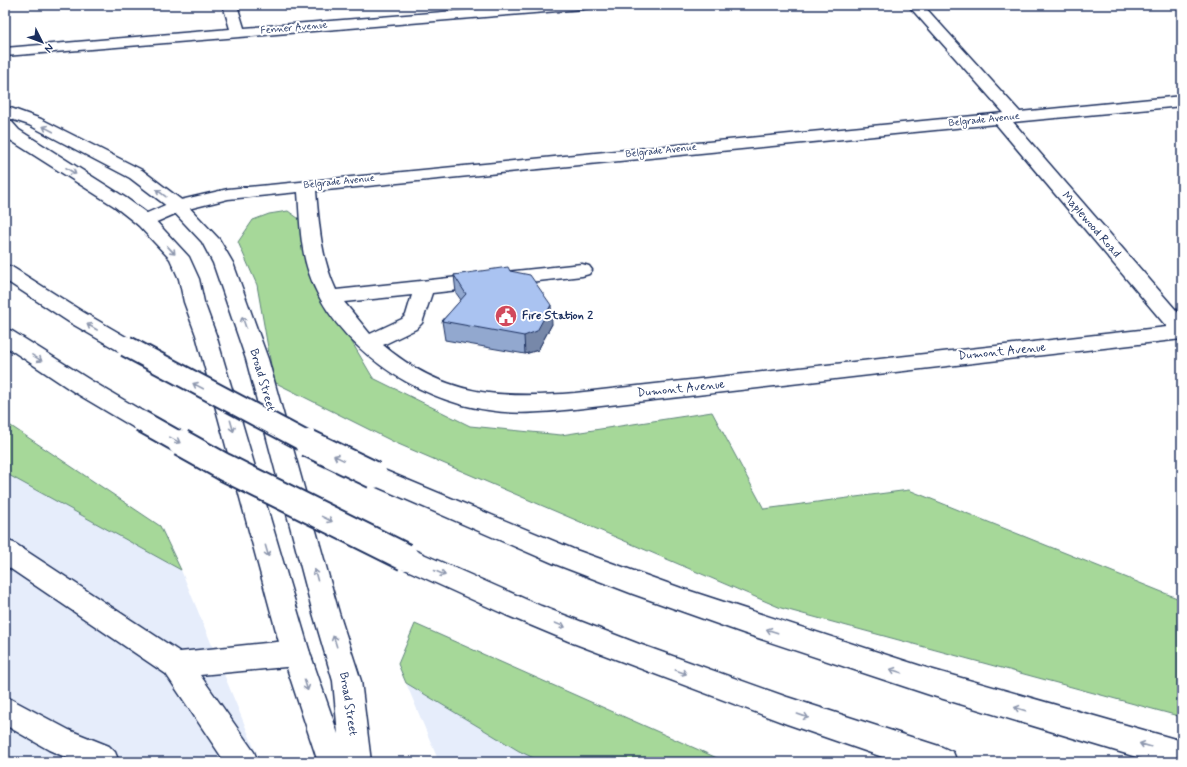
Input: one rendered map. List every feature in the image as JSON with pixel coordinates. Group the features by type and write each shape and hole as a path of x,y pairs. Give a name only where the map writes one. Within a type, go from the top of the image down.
{"main road":[{"path":"230,5 238,33"},
{"name":"Fenner Avenue","path":"5,52 238,33 505,8 582,5"},
{"name":"Maplewood Road","path":"915,5 1008,117 1182,332"},
{"path":"5,62 43,49"},
{"name":"Belgrade Avenue","path":"145,221 178,206 228,194 1182,101"},
{"name":"Broad Street","path":"5,111 35,122 114,161 136,174 178,206 210,238 223,263 257,359 326,613 347,681 356,762"},
{"path":"5,125 13,134 120,202 145,221 179,257 189,279 194,302 206,335 296,653 333,762"},
{"name":"Dumont Avenue","path":"307,186 311,246 319,275 330,297 348,322 386,359 417,379 434,388 474,400 521,405 575,401 1182,332"},
{"path":"330,297 582,270"},
{"path":"5,271 76,317 126,346 284,431 374,475 562,556 680,600 943,686 1182,756"},
{"path":"369,343 409,324 415,318 424,287"},
{"path":"5,336 76,383 140,421 224,467 405,557 531,613 653,662 790,712 942,762"},
{"path":"5,551 176,665 243,762"},
{"path":"176,665 296,653"},
{"path":"5,710 59,740 98,756 104,762"}],"shaded area":[{"path":"5,473 181,570 260,762 5,762"},
{"path":"406,683 555,762 439,762"}],"green space":[{"path":"288,211 302,221 316,281 373,378 470,426 561,435 712,412 764,509 909,490 1182,600 1182,717 781,608 396,443 274,382 257,285 238,242 253,220 269,214"},
{"path":"5,422 160,526 181,570 5,473"},
{"path":"415,624 726,762 542,762 519,751 406,683 398,664"}],"building":[{"name":"Fire Station 2","path":"508,267 510,271 530,275 551,305 537,331 524,336 442,321 466,294 454,275"}],"place":[{"name":"Fire Station 2","path":"506,316"}]}
